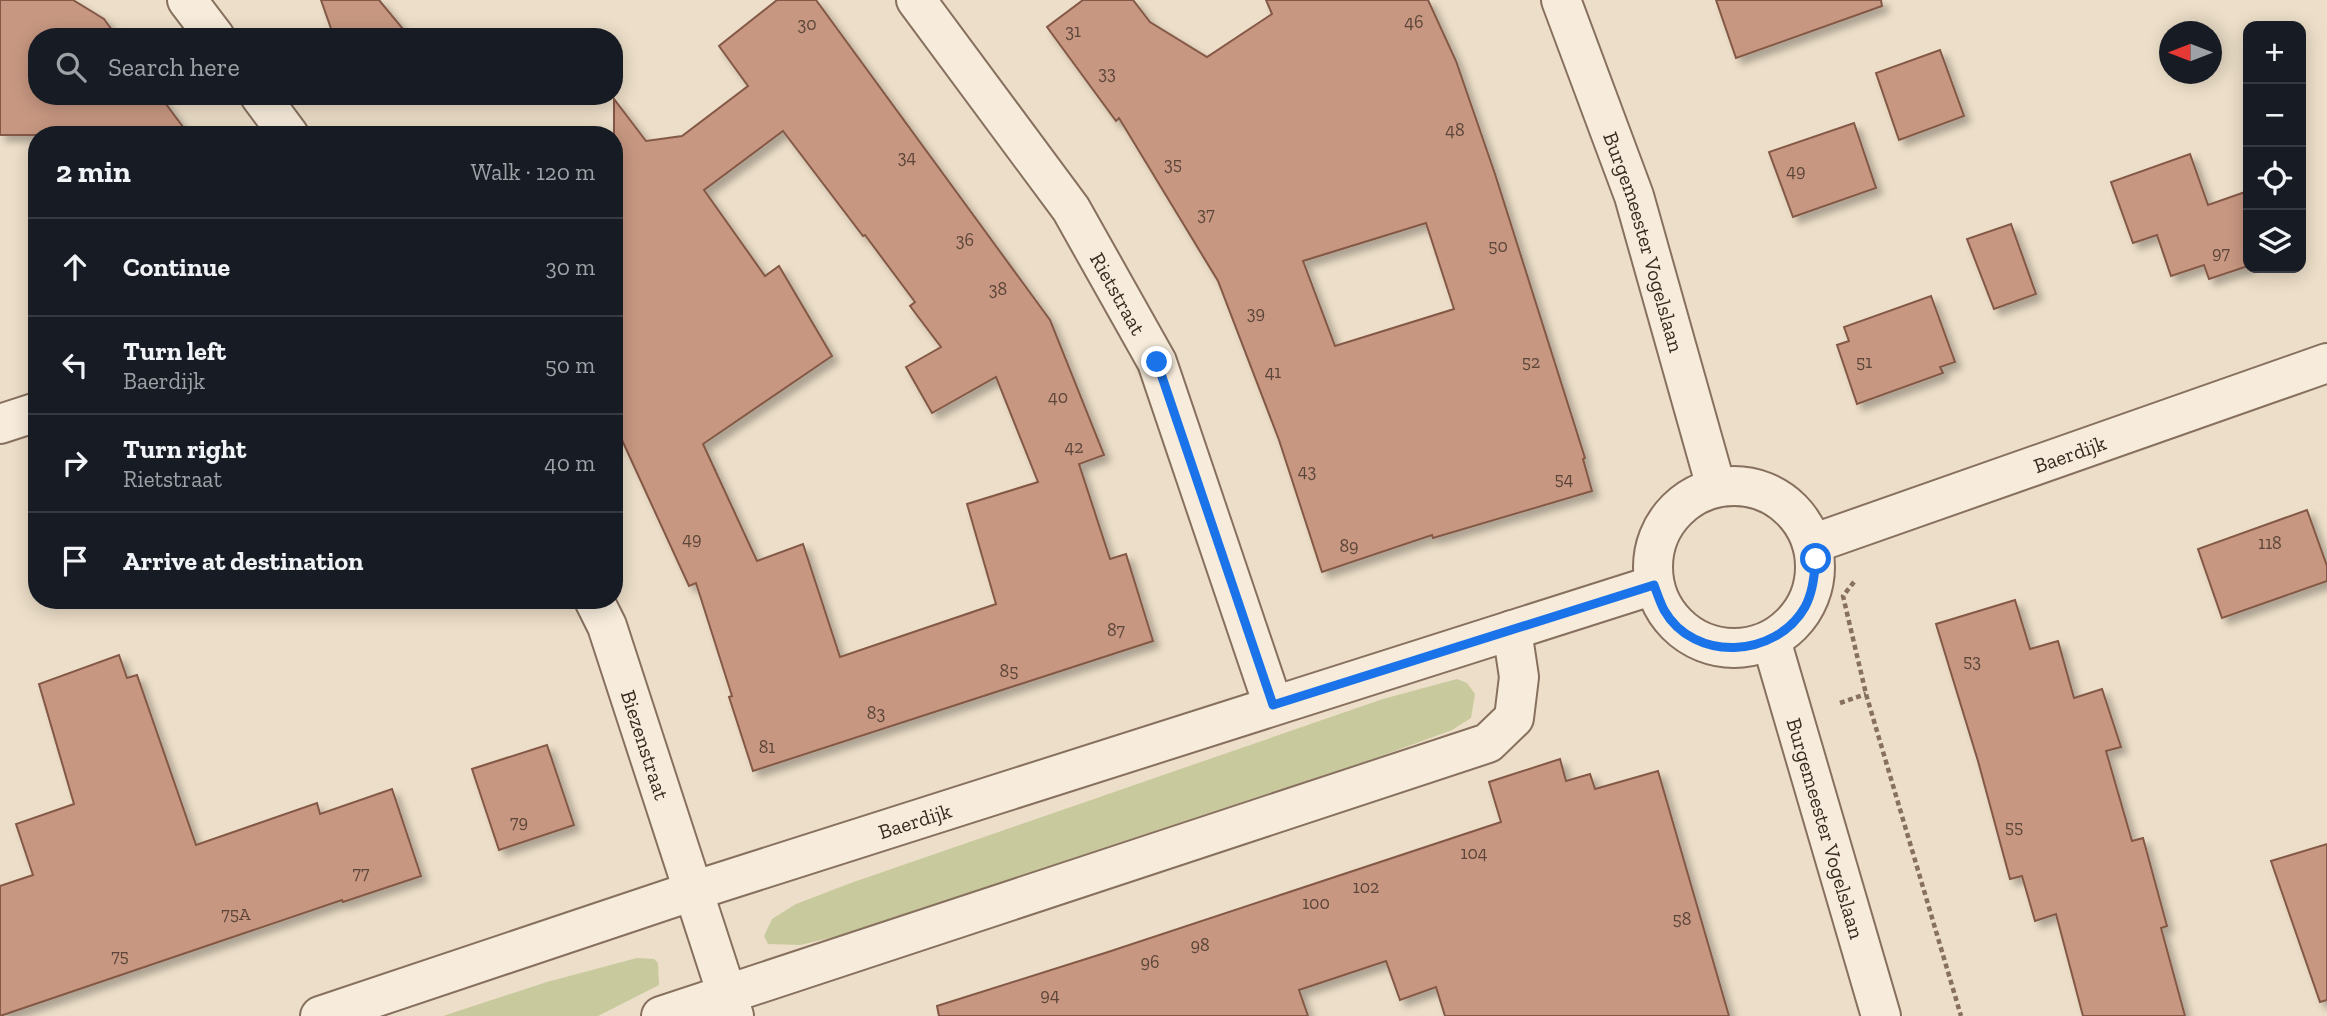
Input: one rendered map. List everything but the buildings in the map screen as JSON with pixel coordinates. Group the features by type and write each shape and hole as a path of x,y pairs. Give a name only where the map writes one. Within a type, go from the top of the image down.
{"street":[{"path":"187,0 208,28"},
{"name":"Rietstraat","path":"916,0 1071,209 1157,362 1273,705"},
{"name":"Burgemeester Vogelslaan","path":"1561,0 1634,196 1716,487"},
{"path":"267,105 282,126"},
{"name":"Baerdijk","path":"1812,544 2327,363"},
{"path":"0,424 28,415"},
{"path":"1730,485 1756,488 1782,500 1798,516 1812,544 1816,559 1814,584 1805,607 1791,626 1771,640 1743,649 1713,646 1686,634 1665,612 1654,585 1654,550 1668,518 1684,502 1716,487 1730,485"},
{"name":"Baerdijk","path":"320,1016 693,891 1654,585"},
{"name":"Biezenstraat","path":"598,609 607,626 730,1005"},
{"path":"661,1016 730,1005 1488,743 1514,718 1519,677 1513,630"},
{"name":"Burgemeester Vogelslaan","path":"1771,640 1881,1016"}],"path":[{"path":"1855,530 1866,565 1843,596 1866,694 1962,1016"}],"green space":[{"path":"1457,679 1467,683 1475,694 1471,718 1452,730 1376,758 834,937 800,945 768,944 764,936 772,919 796,904 851,883 1383,699"},
{"path":"637,958 654,959 658,963 659,985 598,1016 443,1016 547,982"}],"route":[{"path":"1157,362 1273,705 1654,585 1665,612 1686,634 1713,646 1743,649 1771,640 1791,626 1805,607 1814,584 1816,559"}]}
